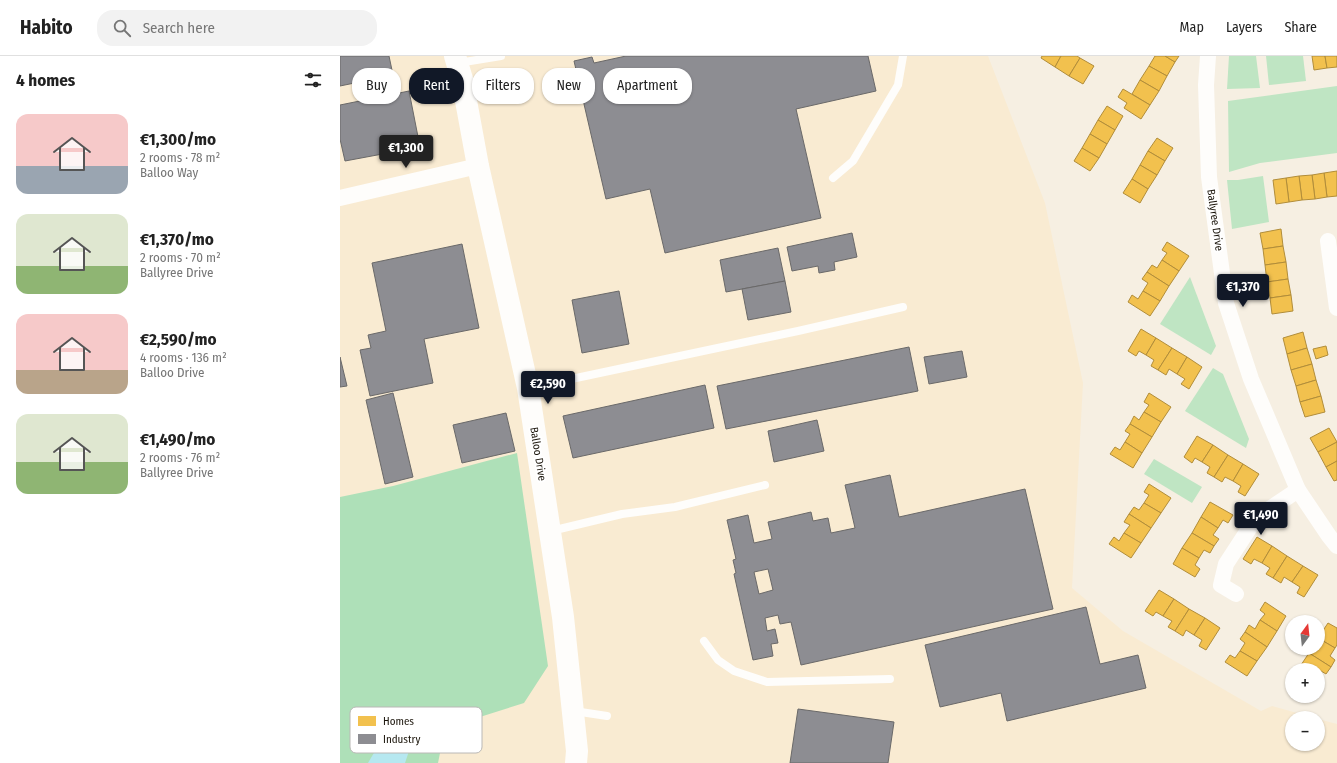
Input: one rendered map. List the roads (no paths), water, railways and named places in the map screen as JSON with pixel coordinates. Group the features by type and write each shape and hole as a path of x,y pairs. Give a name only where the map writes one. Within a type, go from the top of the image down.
{"street":[{"name":"Ballyree Drive","path":"1208,56 1206,85 1209,177 1226,302 1251,379 1298,490 1337,546"},
{"name":"Balloo Drive","path":"456,60 462,79 478,166 528,388 563,617 577,751 576,763"},
{"path":"340,198 478,166"},
{"path":"1328,240 1337,308"},
{"path":"1236,594 1221,585 1226,564 1256,518 1298,490"}],"lane":[{"path":"456,60 502,56"},
{"path":"832,178 853,161 894,92 898,85 903,56"},
{"path":"528,388 798,331 903,306"},
{"path":"550,531 622,514 675,507 765,485"},
{"path":"704,641 718,660 734,672 767,682 890,679"},
{"path":"573,711 607,716"}],"water":[{"path":"374,753 408,753 405,763 368,763"}]}
